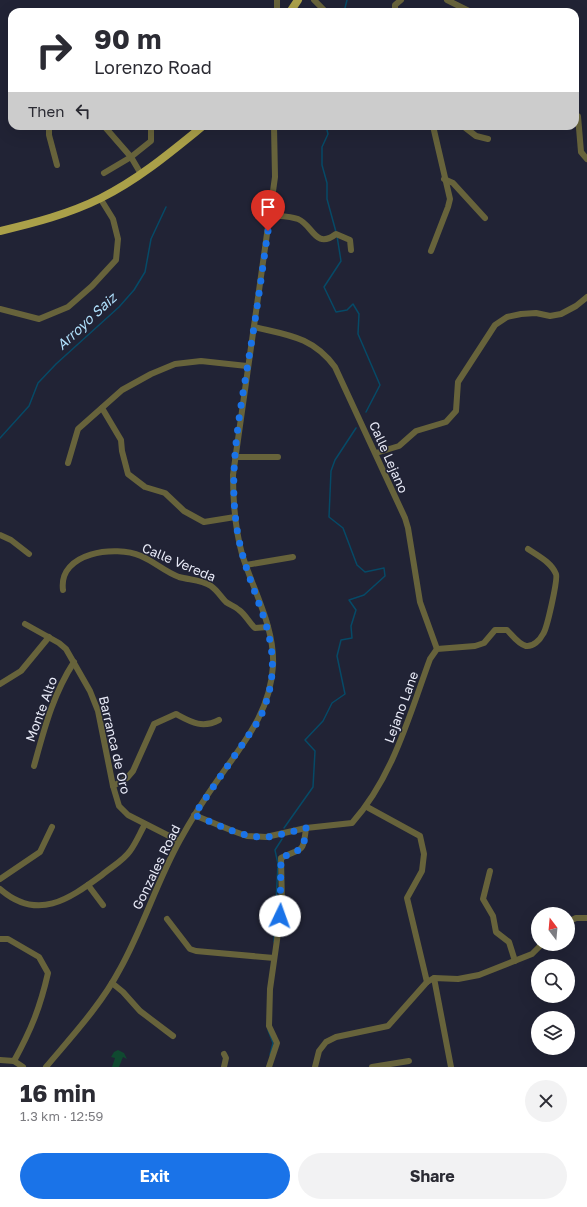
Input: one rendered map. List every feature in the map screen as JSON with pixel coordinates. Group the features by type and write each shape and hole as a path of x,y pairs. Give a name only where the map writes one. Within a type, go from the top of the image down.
{"main road":[{"path":"0,231 57,216 100,198 141,174 199,130"}],"street":[{"path":"314,0 322,8"},
{"path":"395,8 395,5 401,0"},
{"path":"447,0 463,8"},
{"path":"579,128 581,152 587,159"},
{"path":"49,130 57,165"},
{"path":"107,130 131,157 141,174"},
{"path":"104,173 131,157 151,141 151,130"},
{"name":"Gonzales Road","path":"46,1067 112,983 125,960 179,841 194,815 250,733 265,707 271,682 273,664 272,645 268,627 239,541 233,496 235,457 275,177 274,130"},
{"path":"431,251 450,199 444,179 435,130"},
{"path":"468,130 476,136 488,139"},
{"path":"444,179 452,183 484,218"},
{"path":"0,309 39,319 68,307 92,286 116,260 118,239 113,219 100,198"},
{"path":"270,215 298,219 314,235 323,240 336,234 344,236 350,240 351,250"},
{"path":"376,453 399,446 416,431 446,422 456,411 458,382 495,325 507,317 521,314 536,313 550,316 561,314 576,306 587,297"},
{"name":"Calle Lejano","path":"254,327 299,337 328,357 338,372 376,453 408,528 420,602 437,649"},
{"path":"68,463 78,429 122,390 151,374 175,364 201,361 247,366"},
{"path":"102,408 121,440 122,451 128,474 145,487 165,493 184,511 204,522 235,517"},
{"path":"235,457 278,457"},
{"path":"0,535 11,540 29,554"},
{"path":"437,649 475,646 484,643 495,630 507,630 520,643 527,646 533,645 544,634 555,588 556,575 549,563 528,549"},
{"name":"Calle Vereda","path":"62,590 65,575 72,563 97,553 105,552 132,554 141,556 166,572 202,582 213,587 227,603 238,608 255,628 268,627"},
{"path":"246,565 293,557"},
{"name":"Barranca de Oro","path":"25,624 49,637 66,649 74,662 96,704 113,786 117,801 123,811 179,841"},
{"path":"0,684 21,671 49,637"},
{"name":"Lejano Lane","path":"194,815 228,830 247,836 266,837 306,828 352,823 367,807 392,762 430,659 437,649"},
{"name":"Monte Alto","path":"34,766 50,710 61,681 74,662"},
{"path":"113,786 127,778 133,771 154,724 176,714 201,725 211,724 219,720"},
{"path":"367,807 420,836 424,854 422,871 408,898 427,982"},
{"path":"0,889 14,899 27,904 40,905 62,901 88,885 126,856 146,824"},
{"path":"0,879 40,852 52,827"},
{"path":"270,1067 277,1043 269,1026 270,989 282,905 281,858 301,850 304,846 306,828"},
{"path":"490,871 484,899 493,916 496,932 509,942 515,961"},
{"path":"88,885 103,905"},
{"path":"575,918 587,918"},
{"path":"167,919 190,949 196,951 272,958"},
{"path":"0,939 8,939 38,957 48,973 35,1020 15,1064"},
{"path":"315,1067 320,1051 326,1042 336,1037 388,1026 427,982 434,978 458,979 480,975 532,954 535,951"},
{"path":"434,978 451,1067"},
{"path":"112,983 123,992 140,1011 173,1036"},
{"path":"224,1054 226,1058 224,1067"},
{"path":"0,1060 23,1067"},
{"path":"372,1067 409,1061"}],"green space":[{"path":"118,1050 124,1053 127,1059 123,1057 119,1067 112,1067 115,1058 111,1057 114,1052"}],"waterway":[{"path":"345,8 347,0"},
{"path":"327,130 328,134 322,147 322,165 327,183 327,199 336,232"},
{"name":"Arroyo Saiz","path":"0,438 29,406 38,383 56,364 119,307 134,290 145,272 151,239 166,207"},
{"path":"337,236 341,261 324,287 336,312 347,310 353,304 359,314 358,334 380,385 366,412"},
{"path":"284,828 313,787 315,751 305,740 323,721 332,703 345,694 337,656 341,640 352,638 351,626 356,610 349,600 364,595 385,576 384,568 365,572 357,565 343,528 329,517 331,471 335,460 356,428"},
{"path":"274,942 278,864 275,850 282,839"},
{"path":"268,1030 273,1043 270,1055"}],"route":[{"path":"268,231 240,417 233,475 233,496 242,553 268,627 272,645 273,664 271,682 265,707 259,720 194,815 228,830 247,836 266,837 306,828 304,846 301,850 281,858 282,905 280,916"}]}
